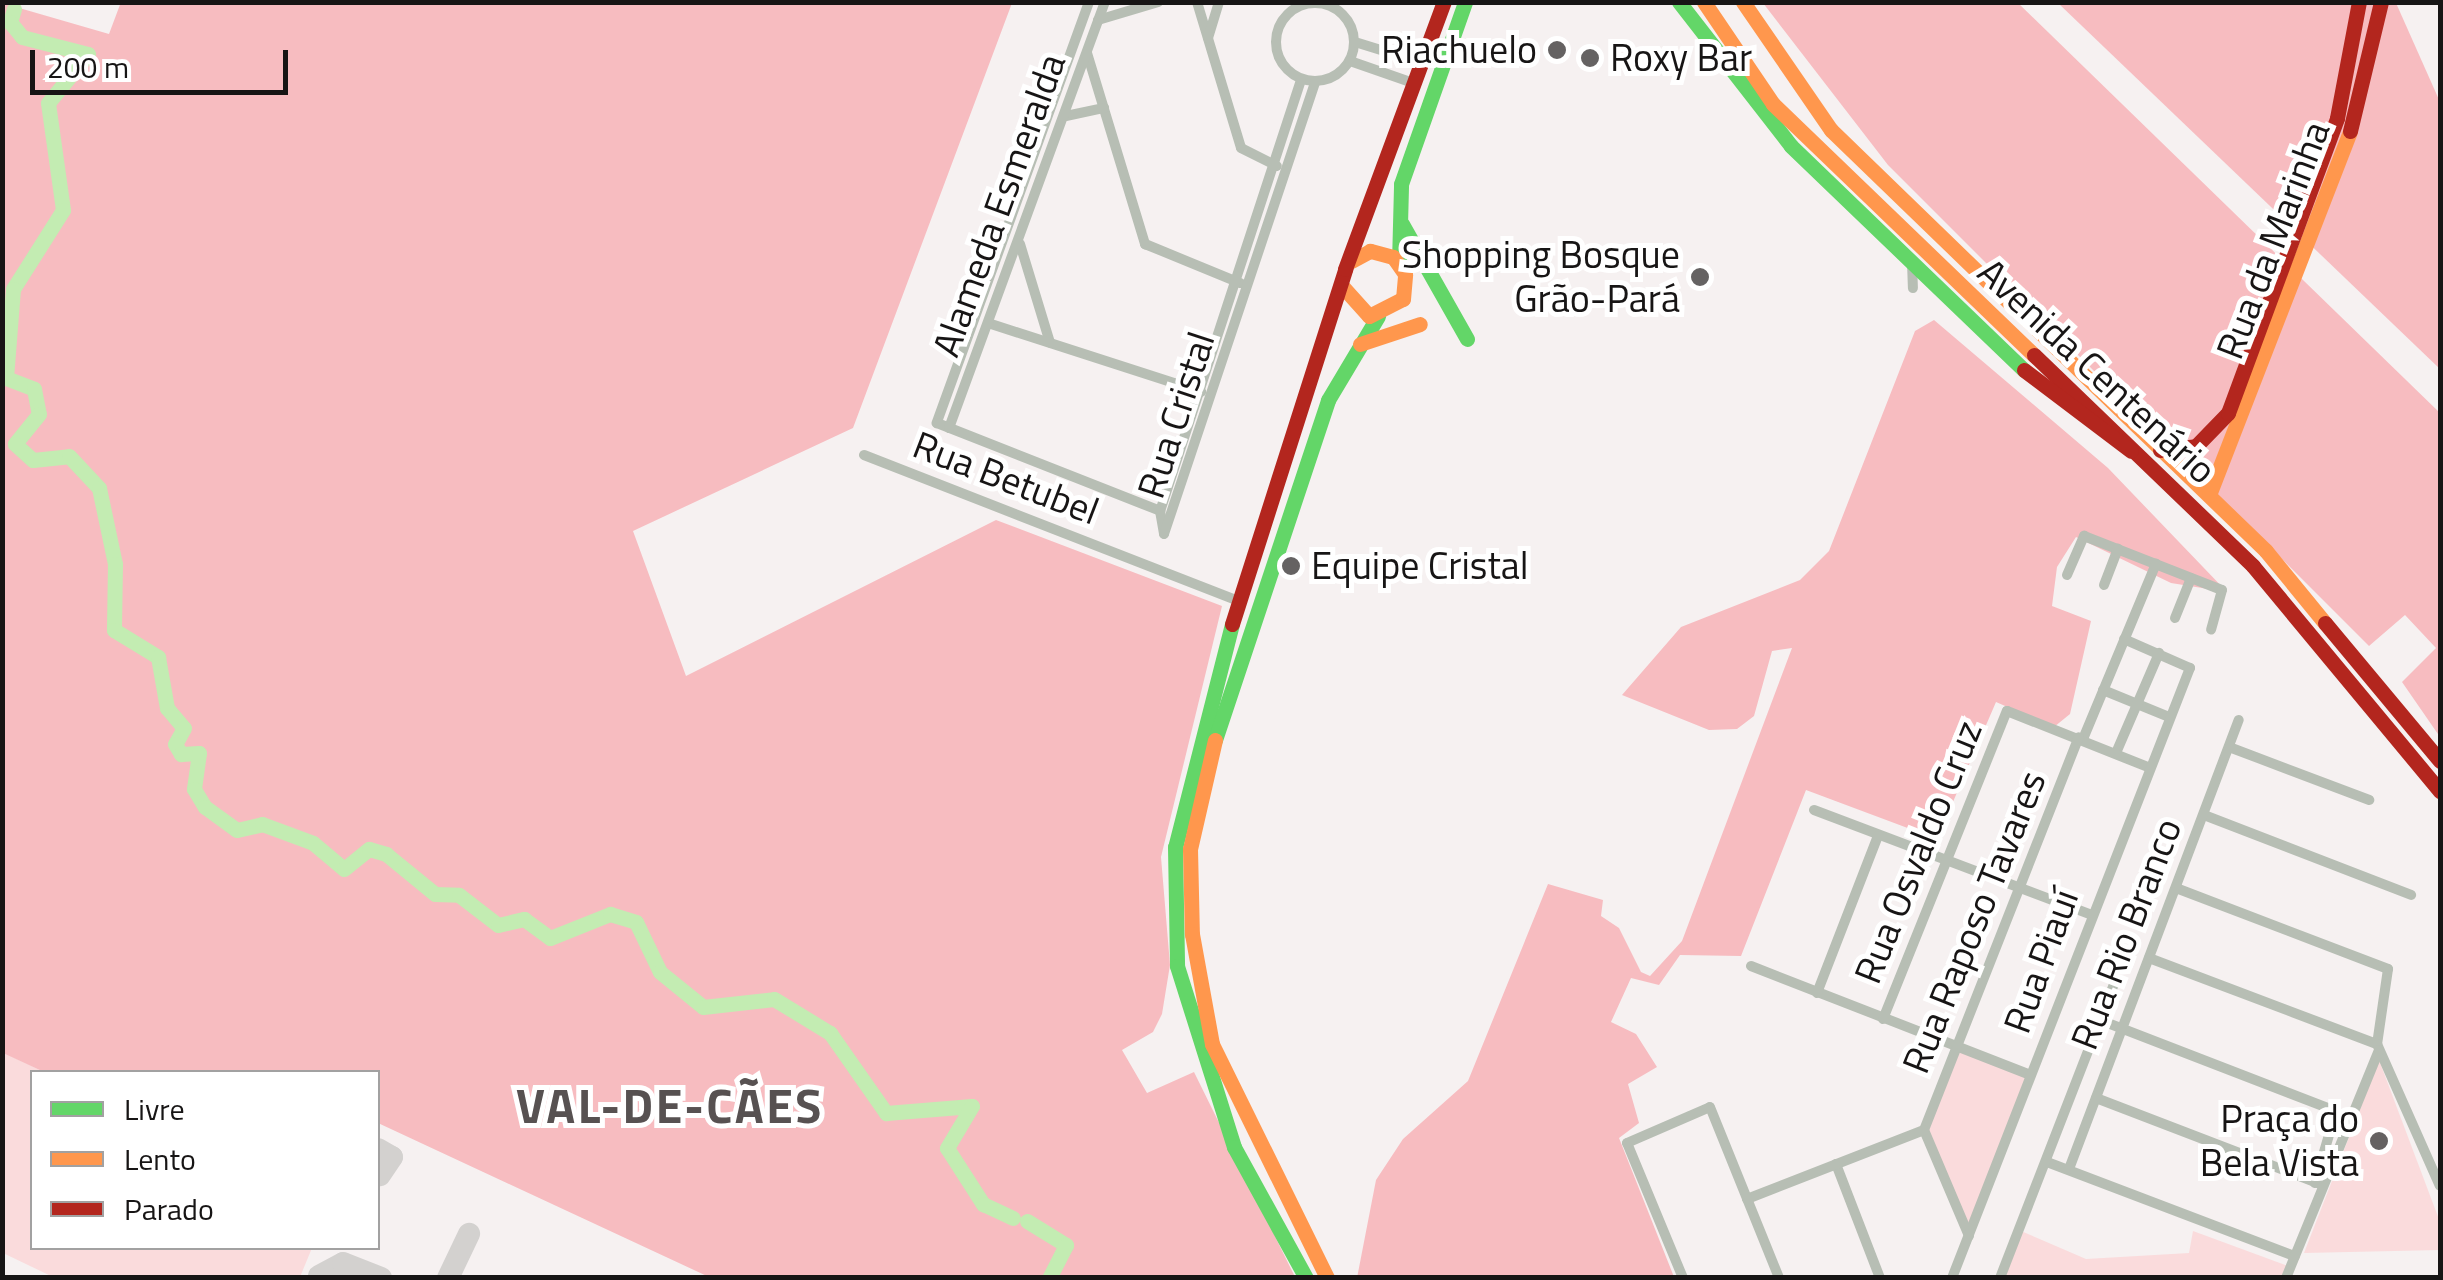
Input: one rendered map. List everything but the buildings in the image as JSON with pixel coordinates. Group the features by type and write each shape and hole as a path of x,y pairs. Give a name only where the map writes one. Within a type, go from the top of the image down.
{"main road":[{"path":"1306,1278 1209,1088 1177,966 1183,790 1238,601 1342,286 1444,2"},
{"path":"1454,30 1456,2"},
{"path":"1326,1278 1229,1091 1192,934 1197,804 1256,620 1352,349 1378,316 1403,299 1400,221 1413,141 1465,2"},
{"path":"1679,2 1767,119 2073,416 2135,453"},
{"name":"Avenida Centenário","path":"1704,2 1773,104 2319,636 2440,792"},
{"name":"Avenida Centenário","path":"1743,2 1831,130 2208,495 2340,630 2440,762"},
{"name":"Rua da Marinha","path":"2160,450 2196,446 2228,413 2337,118 2359,2"},
{"name":"Rua da Marinha","path":"2208,495 2354,122 2381,2"},
{"path":"1400,221 1467,339"},
{"path":"1350,262 1378,252 1399,263"},
{"path":"1342,286 1354,309 1378,316"},
{"path":"1352,349 1420,324"}],"street":[{"name":"Alameda Esmeralda","path":"1089,2 936,422 949,428 1020,244 1104,2"},
{"path":"1098,20 1158,2"},
{"path":"1196,2 1241,148 1278,166"},
{"path":"1208,38 1219,2"},
{"path":"1300,6 1342,7 1355,42 1350,60 1316,82 1301,80 1281,63 1276,36 1300,6"},
{"path":"1355,42 1423,64"},
{"path":"1087,54 1145,244 1240,284"},
{"path":"1350,60 1416,84"},
{"name":"Rua Cristal","path":"1301,80 1263,227 1166,534 1157,529 1160,512 1240,284 1263,227 1316,82"},
{"path":"1066,116 1104,108"},
{"path":"1044,124 1060,130"},
{"path":"1020,244 1050,343"},
{"path":"1912,261 1918,291 1944,294"},
{"path":"980,302 995,306"},
{"path":"988,324 1201,392"},
{"path":"949,428 1160,512"},
{"path":"1181,451 1194,455"},
{"name":"Rua Betubel","path":"864,455 1238,601"},
{"path":"2066,575 2082,536 2118,549 2225,593 2210,630"},
{"path":"2104,586 2118,549"},
{"name":"Rua Raposo Tavares","path":"1924,1130 2019,889 2156,564"},
{"path":"2176,618 2191,578"},
{"path":"2116,753 2159,653 2124,639"},
{"name":"Rua Piauí","path":"1952,1278 2089,914 2190,666 2159,653"},
{"path":"2103,690 2169,717"},
{"name":"Rua Osvaldo Cruz","path":"1884,1019 1945,860 2010,708 2081,738"},
{"name":"Rua Rio Branco","path":"2068,1169 2239,720"},
{"path":"2081,738 2148,767"},
{"path":"2229,747 2369,800"},
{"path":"1814,810 2089,914"},
{"path":"2204,816 2411,895"},
{"path":"1816,993 1878,836"},
{"path":"2176,888 2386,968 2378,1047 2319,1184 2286,1278"},
{"path":"2149,958 2378,1047 2440,1186"},
{"path":"1751,966 2030,1075"},
{"name":"Rua Rio Branco","path":"2000,1278 2115,982"},
{"path":"2100,1020 2336,1111 2319,1184"},
{"path":"2096,1098 2319,1184"},
{"path":"1683,1278 1627,1142 1712,1107 1779,1278"},
{"path":"1748,1198 1924,1130 1969,1236"},
{"path":"2047,1162 2295,1256"},
{"path":"1836,1164 1880,1278"}],"shaded area":[{"path":"121,2 1012,3 853,428 633,531 686,676 996,520 1222,606 1161,857 1170,965 1162,1014 1153,1032 1122,1050 1147,1093 1194,1072 1295,1277 709,1277 380,1124 380,1070 40,1070 3,1053 2,3 109,34"},
{"path":"1763,3 2018,3 2440,413 2440,737 2402,682 2436,648 2405,615 2369,646 1888,165"},
{"path":"2058,3 2396,3 2440,102 2440,369"},
{"path":"1934,320 2108,468 2227,592 2171,583 2076,537 2057,567 2052,606 2091,621 2070,714 2054,727 1996,702 1937,839 1806,790 1741,956 1680,955 1659,985 1631,978 1611,1022 1636,1034 1657,1067 1628,1084 1639,1123 1619,1138 1674,1277 1357,1278 1376,1180 1403,1139 1468,1081 1548,884 1603,900 1601,916 1619,928 1641,972 1650,976 1682,941 1792,648 1772,651 1754,716 1737,729 1709,730 1622,695 1681,627 1800,580 1829,551 1915,331"},
{"path":"1953,1047 2028,1076 1967,1233 1920,1130"},
{"path":"2,1052 40,1070 30,1070 30,1250 311,1250 300,1277 53,1277 3,1253"},
{"name":"Praça do Bela Vista","path":"2379,1060 2440,1222 2440,1250 2304,1253"},
{"path":"2021,1231 2086,1259 2189,1253 2193,1231 2291,1267 2286,1278 2003,1278"}],"waterway":[{"path":"14,9 17,2"},
{"path":"14,9 10,22 22,37 88,54 48,103 63,210 13,289 6,378 34,389 39,414 15,444 33,460 69,456 99,488 115,564 114,630 158,657 167,708 184,728 175,744 181,754 199,753 194,789 205,807 237,830 262,824 313,843 344,869 369,849 386,854 435,894 459,895 498,925 524,919 550,938 610,914 636,922 660,972 703,1007 774,999 830,1033 886,1113 972,1106 947,1148 983,1204 1013,1218"},
{"path":"1027,1221 1066,1245 1049,1278"}],"taxiway":[{"path":"380,1150 392,1157 380,1175"},
{"path":"448,1278 469,1234"},
{"path":"319,1276 343,1263 381,1278"}],"traffic: fast":[{"path":"1399,263 1401,184 1465,2"},
{"path":"1679,2 1791,146 2024,370"},
{"path":"1402,224 1467,339"},
{"path":"1215,740 1328,400 1378,316"},
{"path":"1232,624 1175,847 1177,966 1234,1147 1306,1278"}],"traffic: slow":[{"path":"1704,2 1773,104 2034,355"},
{"path":"1743,2 1831,130 2266,551 2325,623"},
{"path":"2209,495 2350,131"},
{"path":"1342,286 1369,316 1403,299 1405,274 1393,257 1370,251 1351,261"},
{"path":"1360,344 1420,324"},
{"path":"1215,740 1190,849 1192,934 1212,1044 1327,1278"}],"traffic: jam":[{"path":"1232,624 1345,269 1444,2"},
{"path":"2160,450 2196,446 2228,413 2337,118 2359,2"},
{"path":"2350,131 2381,2"},
{"path":"2034,355 2253,566 2440,791"},
{"path":"2024,370 2131,451"},
{"path":"2325,623 2440,761"}],"place":[{"name":"Riachuelo","path":"1557,50"},
{"name":"Roxy Bar","path":"1590,58"},
{"name":"Shopping Bosque Grão-Pará","path":"1700,277"},
{"name":"Equipe Cristal","path":"1291,566"},
{"name":"Praça do Bela Vista","path":"2379,1141"}],"district":[{"name":"VAL-DE-CÃES","path":"670,1106"}]}
